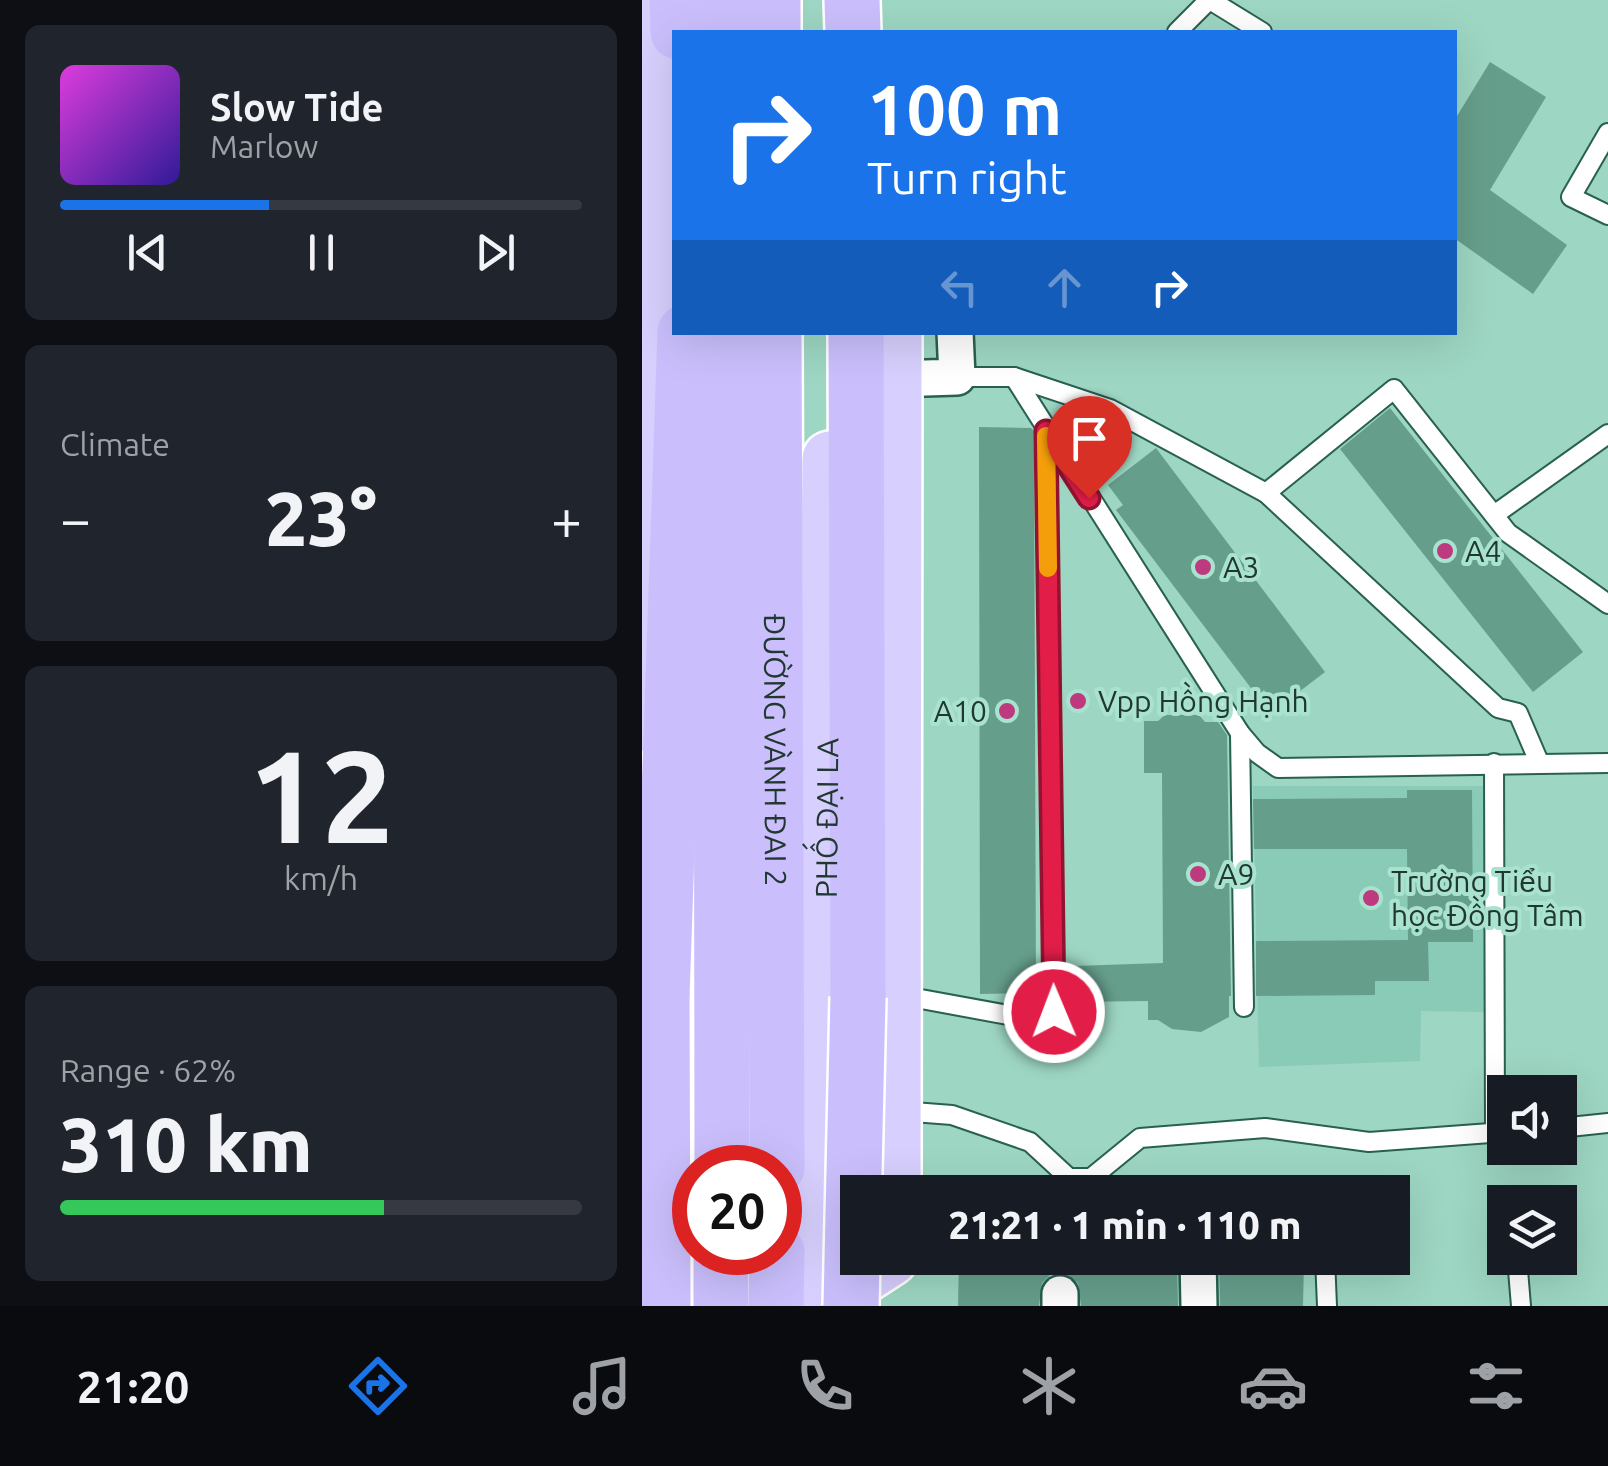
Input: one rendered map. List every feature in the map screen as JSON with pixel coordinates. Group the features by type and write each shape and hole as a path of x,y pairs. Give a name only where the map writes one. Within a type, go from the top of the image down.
{"highway":[{"path":"677,0 678,30"},
{"path":"720,0 720,30"},
{"path":"773,0 774,30"},
{"path":"849,0 853,30"},
{"path":"662,1306 662,997 684,335"},
{"name":"ĐƯỜNG VÀNH ĐAI 2","path":"721,335 722,1145"},
{"name":"ĐƯỜNG VÀNH ĐAI 2","path":"774,335 777,1145"},
{"path":"818,1305 875,998 856,335"},
{"path":"721,1275 721,1306"},
{"path":"794,1275 818,1305"}],"main road":[{"path":"642,723 646,90 648,22 654,0"},
{"path":"692,0 698,30"},
{"path":"842,30 849,0"},
{"path":"868,0 876,30"},
{"path":"702,1145 712,672 712,335"},
{"name":"PHỐ ĐẠI LA","path":"818,1305 830,335"},
{"path":"892,1175 891,1110 875,998 894,356"},
{"path":"642,1273 674,1306"},
{"path":"700,1275 700,1306"},
{"path":"818,1305 865,1275"},
{"path":"892,1275 893,1306"}],"street":[{"path":"894,356 957,377 955,335"},
{"path":"1198,1275 1198,1306"}],"lane":[{"path":"1179,30 1210,0 1259,30"},
{"path":"1608,132 1571,197 1608,215"},
{"path":"957,377 1014,377 1110,409 1266,493 1498,708 1518,713 1539,762"},
{"path":"1014,377 1240,732 1256,753 1278,768 1608,763"},
{"path":"1266,493 1394,389 1508,533 1608,604"},
{"path":"875,998 921,999 1041,1020 1054,1012 1046,431"},
{"path":"1494,515 1608,434"},
{"path":"1240,732 1244,1007"},
{"path":"1494,763 1499,1075"},
{"path":"891,1110 952,1115 1030,1142 1069,1178 1091,1178 1140,1138 1265,1128 1369,1142 1487,1134"},
{"path":"1577,1126 1608,1123"},
{"path":"1325,1275 1326,1306"},
{"path":"1518,1275 1521,1306"}],"shaded area":[{"name":"Trường Tiểu học Đồng Tâm","path":"1253,786 1486,786 1487,1012 1421,1011 1420,1061 1259,1067"}],"building":[{"path":"1490,62 1546,97 1490,190 1567,245 1533,294 1457,240 1457,116"},
{"name":"A4","path":"1390,408 1583,652 1533,692 1340,449"},
{"name":"A10","path":"979,427 1034,431 1036,993 980,994"},
{"name":"A3","path":"1156,448 1325,672 1278,708 1264,690 1257,696 1116,510 1123,505 1108,485"},
{"name":"A9","path":"1165,715 1199,715 1205,722 1218,722 1227,735 1231,996 1229,1017 1201,1032 1172,1029 1158,1020 1148,1020 1148,1001 1075,1002 1074,966 1163,963 1162,773 1144,773 1144,721 1158,721"},
{"path":"1407,790 1472,790 1473,942 1428,942 1429,981 1375,981 1375,995 1256,996 1256,941 1408,940 1407,849 1254,849 1253,799 1407,798"},
{"path":"959,1275 1050,1275 1042,1283 1039,1306 958,1306"},
{"path":"1064,1275 1177,1275 1178,1306 1081,1306 1078,1283"},
{"path":"1219,1275 1304,1275 1303,1306 1220,1306"}],"slow traffic":[{"path":"1046,436 1048,568"}],"place":[{"name":"A4","path":"1445,551"},
{"name":"A3","path":"1203,567"},
{"name":"Vpp Hồng Hạnh","path":"1078,701"},
{"name":"A10","path":"1007,711"},
{"name":"A9","path":"1198,874"},
{"name":"Trường Tiểu học Đồng Tâm","path":"1371,898"}],"route":[{"path":"1054,1012 1046,431 1089,498"}]}
